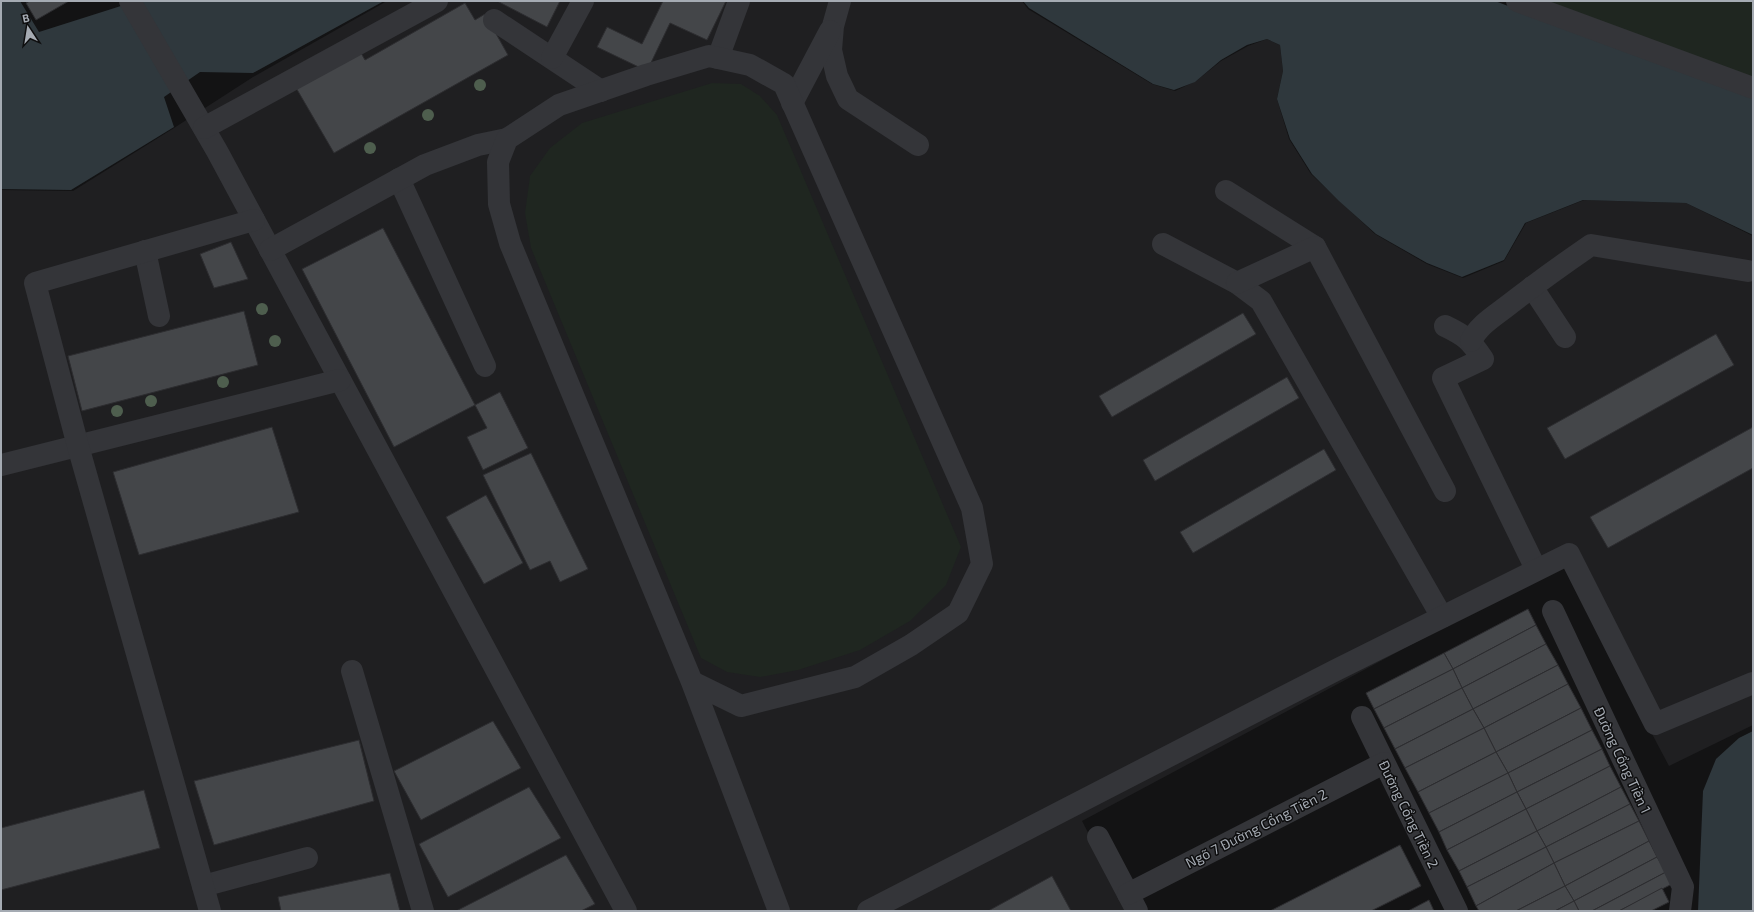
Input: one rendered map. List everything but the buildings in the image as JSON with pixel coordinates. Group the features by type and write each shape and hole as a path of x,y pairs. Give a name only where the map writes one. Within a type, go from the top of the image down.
{"street":[{"path":"130,1 204,128 626,911"},
{"path":"204,128 437,1"},
{"path":"552,58 583,1"},
{"path":"718,58 739,1"},
{"path":"840,1 833,26 831,50 837,76 848,99 918,145"},
{"path":"1517,1 1753,88"},
{"path":"494,20 601,91"},
{"path":"792,103 833,26"},
{"path":"270,250 425,165 478,145 507,139 559,105 646,75 709,56 750,65 784,84 972,508 982,564 958,614 911,645 855,677 741,706 692,682"},
{"path":"507,139 498,162 499,204 510,243 692,682 779,911"},
{"path":"399,179 485,366"},
{"path":"1226,191 1315,247 1445,491"},
{"path":"210,911 78,446 35,283 254,220"},
{"path":"1163,244 1237,283 1261,301 1442,617"},
{"path":"1471,341 1475,332 1532,287 1591,246 1748,271"},
{"path":"1237,283 1315,247"},
{"path":"145,251 159,316"},
{"path":"1532,287 1565,337"},
{"path":"1445,326 1462,334 1471,341 1483,360 1443,378 1536,569"},
{"path":"1,465 340,380"},
{"path":"868,911 1536,569 1569,554 1655,724 1753,683"},
{"name":"Đường Cổng Tiền 1","path":"1553,611 1684,887 1680,911"},
{"path":"352,671 423,911"},
{"name":"Đường Cổng Tiền 2","path":"1362,717 1457,911"},
{"name":"Ngõ 7 Đường Cổng Tiền 2","path":"1133,902 1384,763"},
{"path":"1098,837 1133,902"},
{"path":"203,886 307,858"}],"shaded area":[{"path":"1,1 20,1 39,32 124,5 129,1 384,1 253,73 200,72 164,97 174,127 71,190 1,189"},
{"path":"387,1 1022,1 1028,9 1152,84 1175,91 1196,81 1221,61 1248,46 1267,39 1280,45 1283,71 1277,99 1289,139 1311,174 1375,234 1427,264 1463,278 1504,261 1526,223 1584,200 1686,203 1753,236 1753,725 1669,766 1562,564 1082,821 1129,911 1,911 1,190 73,191 253,77"},
{"path":"1023,1 1495,1 1753,98 1753,235 1686,203 1583,200 1525,223 1504,260 1462,277 1427,263 1376,234 1339,201 1312,174 1290,139 1277,99 1283,71 1280,45 1267,39 1247,45 1221,60 1195,82 1174,90 1153,84 1029,8"},
{"path":"1535,1 1753,1 1753,79"},
{"path":"712,83 741,84 760,96 777,115 961,547 946,585 910,621 860,650 798,670 760,677 727,672 701,658 531,248 525,213 530,176 550,148 582,123"},
{"path":"1753,731 1753,911 1698,911 1703,791 1716,759 1739,738"}]}
